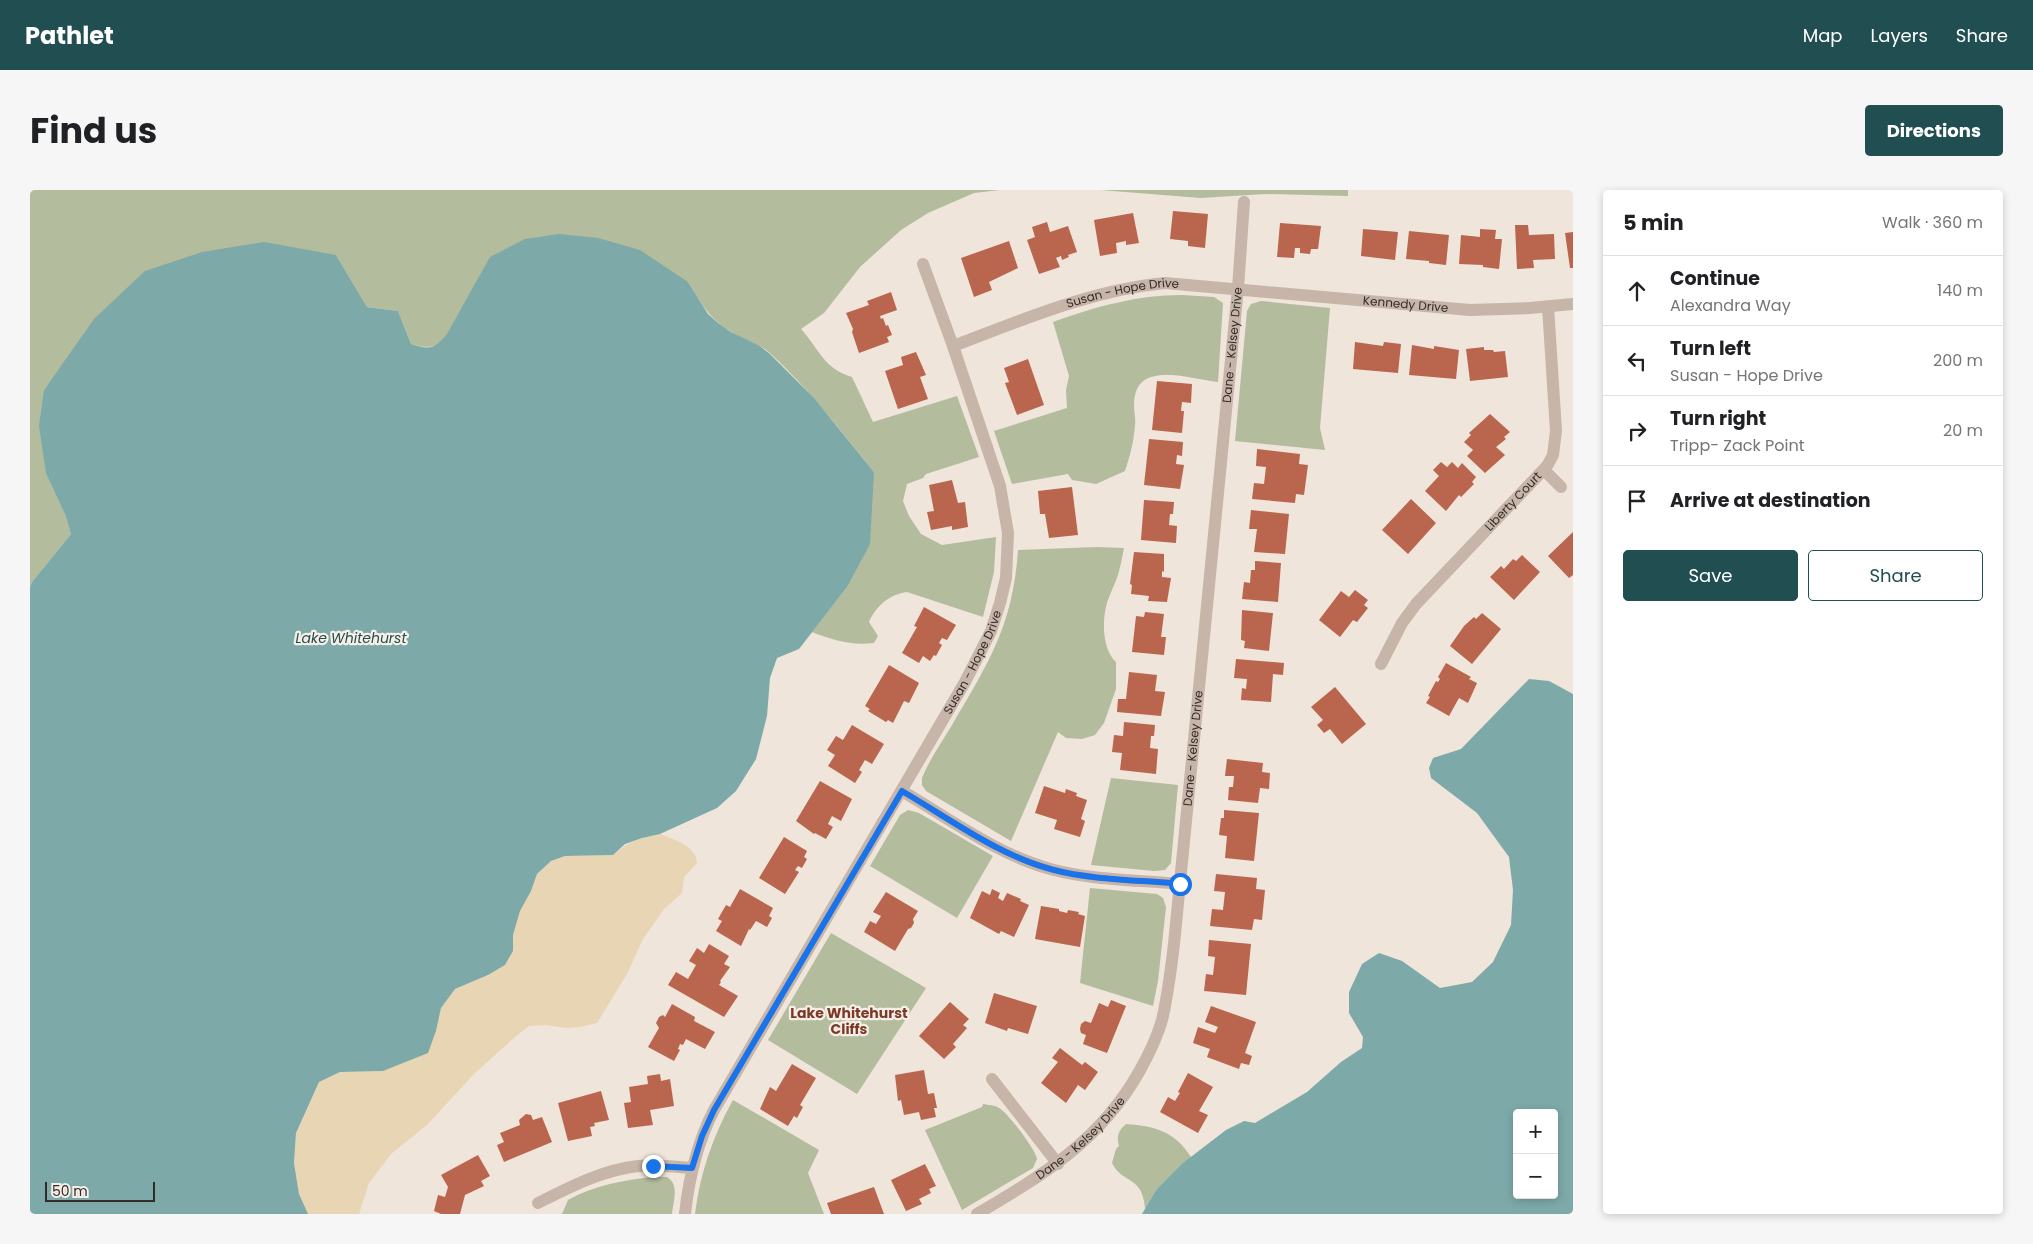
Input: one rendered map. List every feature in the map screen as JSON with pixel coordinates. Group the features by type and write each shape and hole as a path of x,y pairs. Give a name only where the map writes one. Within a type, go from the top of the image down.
{"street":[{"name":"Dane - Kelsey Drive","path":"977,1214 1058,1164 1088,1139 1129,1090 1152,1048 1162,1020 1168,991 1180,884 1238,288 1244,202"},
{"path":"923,264 953,346"},
{"name":"Susan - Hope Drive","path":"685,1214 692,1168 702,1136 714,1110 965,682 996,618 1006,578 1008,533 1000,486 953,346 1087,298 1123,288 1165,283 1238,288"},
{"name":"Kennedy Drive","path":"1238,288 1470,310 1548,307 1573,304"},
{"name":"Liberty Court","path":"1382,664 1402,623 1416,604 1552,460 1556,431 1548,307"},
{"path":"1544,470 1561,487"},
{"path":"902,791 990,843 1041,866 1077,874 1180,884"},
{"path":"992,1079 1058,1164"},
{"path":"538,1203 584,1181 612,1171 653,1166 692,1168"}],"green space":[{"path":"30,190 1000,190 974,193 928,213 901,230 860,267 824,313 801,329 834,369 852,377 873,422 957,396 979,457 926,474 923,478 907,484 903,501 909,516 921,534 942,545 996,537 994,572 983,617 907,592 889,598 872,616 869,622 878,636 874,643 842,642 812,632 847,587 874,472 798,381 770,353 723,327 706,310 688,282 458,317 445,338 440,343 429,347 411,344 398,311 367,307 336,255 63,364 44,390 65,514 71,534 30,587"},
{"path":"1100,190 1348,190 1348,196 1265,194 1201,198"},
{"path":"1182,295 1214,297 1223,303 1218,382 1172,375 1156,376 1144,380 1137,390 1135,397 1132,448 1125,471 1096,484 1072,480 1068,474 1012,484 994,431 1067,408 1066,390 1069,376 1053,322 1084,311 1116,303 1148,297"},
{"path":"1261,301 1330,308 1320,428 1325,450 1235,441 1247,311 1251,304"},
{"path":"1097,547 1124,548 1118,575 1107,604 1104,621 1108,651 1116,662 1116,689 1104,723 1095,735 1082,739 1066,738 1058,732 1011,841 926,791 922,785 922,778 977,682 997,642 1011,600 1018,550"},
{"path":"1111,778 1178,785 1171,863 1165,870 1154,871 1091,865"},
{"path":"908,810 919,813 993,856 957,918 870,866 900,815"},
{"path":"1090,888 1157,894 1163,898 1166,907 1158,981 1153,1006 1080,983"},
{"path":"831,933 926,988 857,1094 768,1040"},
{"path":"733,1100 819,1150 808,1173 824,1214 695,1214 700,1184 708,1155 719,1127"},
{"path":"983,1104 996,1106 1003,1111 1027,1140 1037,1159 1033,1168 962,1210 925,1130 982,1107"},
{"path":"1126,1124 1147,1126 1164,1132 1185,1148 1191,1157 1156,1190 1145,1209 1141,1191 1137,1185 1116,1170 1112,1163 1116,1149 1119,1146 1119,1134"},
{"path":"667,1177 671,1180 675,1189 672,1214 562,1214 568,1200 589,1190 620,1182"}],"sand":[{"path":"660,834 689,847 696,857 697,863 684,877 682,893 664,909 643,939 627,974 597,1023 566,1028 546,1025 529,1026 474,1074 427,1125 391,1154 369,1183 359,1214 308,1214 299,1194 294,1163 296,1133 319,1082 340,1072 383,1071 436,1031 441,1008 455,989 488,975 505,965 513,951 513,935 520,911 531,891 537,874 551,861 565,856 613,855 624,846 635,841"}],"water":[{"name":"Lake Whitehurst","path":"559,234 598,238 640,250 688,282 708,314 731,332 758,345 769,353 814,398 874,472 870,544 847,587 799,649 777,658 770,678 767,716 756,759 736,791 717,808 660,834 625,844 613,855 565,856 551,861 537,874 531,891 520,911 513,935 513,951 505,965 488,975 455,989 441,1008 436,1031 428,1053 383,1071 340,1072 319,1082 296,1133 294,1163 299,1194 308,1214 30,1214 30,587 71,534 65,514 46,473 39,426 44,390 94,319 145,271 202,252 264,242 336,255 367,307 398,311 411,344 431,347 439,343 447,334 490,257 525,239"},
{"path":"1529,679 1549,681 1573,694 1573,1214 1142,1214 1156,1190 1183,1163 1226,1130 1244,1121 1255,1123 1307,1092 1341,1062 1362,1048 1363,1037 1349,1013 1349,992 1362,964 1379,953 1402,961 1440,988 1472,982 1493,962 1511,925 1513,890 1509,857 1477,813 1431,778 1429,768 1433,758 1461,749"}],"building":[{"path":"1173,211 1208,214 1205,248 1188,246 1188,241 1170,239"},
{"path":"1133,213 1139,243 1126,245 1126,241 1116,243 1117,253 1100,256 1094,220"},
{"path":"1047,222 1050,232 1068,226 1077,252 1068,255 1069,257 1062,260 1061,256 1056,258 1060,267 1039,274 1027,240 1035,237 1032,227"},
{"path":"1280,223 1321,226 1318,249 1311,249 1310,254 1300,253 1300,248 1295,248 1294,258 1277,257"},
{"path":"1515,225 1528,225 1529,235 1554,234 1555,259 1533,260 1534,268 1517,269"},
{"path":"1363,229 1398,232 1395,260 1361,256"},
{"path":"1480,229 1496,230 1495,239 1502,239 1499,269 1483,267 1483,265 1459,264 1461,235 1480,237"},
{"path":"1409,231 1449,235 1446,265 1406,259"},
{"path":"1573,232 1573,268 1570,268 1565,233"},
{"path":"1009,241 1018,268 989,282 992,290 974,297 961,258"},
{"path":"891,292 897,310 880,316 881,319 883,318 886,326 888,325 892,335 887,337 889,342 859,353 852,332 853,329 846,313 869,305 867,301"},
{"path":"1355,342 1383,346 1384,342 1401,344 1398,373 1353,369"},
{"path":"1412,345 1434,349 1434,346 1459,350 1456,379 1409,375"},
{"path":"1484,347 1484,350 1493,350 1494,352 1505,351 1508,377 1470,381 1466,349"},
{"path":"916,352 926,375 920,377 928,399 898,409 885,371 903,365 901,357"},
{"path":"1028,359 1044,405 1017,415 1005,383 1009,382 1004,368"},
{"path":"1157,381 1192,384 1191,403 1182,402 1181,411 1184,411 1182,433 1152,430"},
{"path":"1490,414 1510,432 1504,437 1506,439 1496,447 1505,455 1485,473 1467,456 1473,450 1464,442 1471,435 1469,433"},
{"path":"1149,439 1183,442 1182,456 1177,455 1176,464 1184,465 1180,489 1144,485"},
{"path":"1257,449 1300,454 1299,464 1308,465 1304,495 1296,494 1295,503 1252,499 1254,483 1264,484 1266,467 1256,466"},
{"path":"1441,462 1447,467 1452,462 1458,468 1462,463 1476,477 1472,482 1474,484 1461,497 1459,495 1446,511 1425,491 1439,476 1433,470"},
{"path":"952,480 958,503 965,502 968,527 952,530 952,526 931,530 927,512 934,511 929,485"},
{"path":"1072,487 1078,535 1049,538 1045,514 1040,514 1038,491"},
{"path":"1411,499 1436,523 1408,554 1382,530"},
{"path":"1144,500 1174,502 1173,514 1170,514 1169,525 1177,526 1176,543 1141,540"},
{"path":"1251,510 1289,514 1285,554 1254,552 1257,529 1249,529"},
{"path":"1573,532 1573,575 1569,578 1548,556"},
{"path":"1134,552 1164,554 1164,572 1162,571 1162,577 1171,578 1167,602 1148,601 1149,596 1131,594 1132,585 1130,584"},
{"path":"1522,555 1540,572 1514,600 1490,577 1501,566 1504,569 1513,559 1516,561"},
{"path":"1255,561 1281,563 1278,602 1242,599 1244,582 1250,583 1251,570 1255,570"},
{"path":"1355,590 1368,600 1364,605 1368,608 1357,622 1353,620 1340,637 1319,620 1341,591 1349,597"},
{"path":"924,607 956,625 947,640 942,638 939,643 942,645 936,656 934,655 930,661 923,656 919,663 902,653 917,627 914,626"},
{"path":"1242,610 1273,613 1269,651 1244,648 1245,641 1241,640"},
{"path":"1145,612 1164,614 1161,637 1166,637 1164,655 1132,652 1136,616 1144,617"},
{"path":"1482,613 1501,629 1472,664 1450,646 1464,626"},
{"path":"1236,659 1284,663 1283,675 1273,674 1271,702 1241,700 1242,688 1246,689 1247,679 1234,678"},
{"path":"1446,663 1471,677 1469,679 1477,683 1468,703 1459,698 1449,716 1426,703 1436,681 1438,682 1440,679 1438,677"},
{"path":"889,665 919,683 909,703 904,701 893,723 888,720 886,722 868,711 870,709 865,706"},
{"path":"1129,672 1157,675 1155,691 1165,692 1161,716 1117,712 1118,699 1126,699"},
{"path":"1335,687 1366,724 1342,744 1330,729 1324,733 1317,725 1323,720 1311,707"},
{"path":"1124,722 1155,725 1154,736 1151,736 1150,748 1158,749 1156,774 1120,770 1122,753 1112,752 1114,735 1123,736"},
{"path":"852,725 884,744 872,764 865,760 859,770 862,772 855,783 828,766 835,755 827,750 836,736 843,740"},
{"path":"1227,759 1263,763 1262,772 1270,773 1269,789 1260,788 1258,803 1228,800 1229,787 1233,787 1234,776 1225,776"},
{"path":"820,781 852,799 841,821 832,816 828,824 833,827 826,839 814,834 796,821"},
{"path":"1044,786 1065,793 1066,789 1077,793 1076,796 1087,800 1081,819 1085,821 1080,837 1054,829 1057,820 1035,813"},
{"path":"1224,810 1259,813 1254,861 1225,858 1227,836 1219,835 1221,818 1224,818"},
{"path":"784,837 807,851 804,857 807,859 802,868 798,866 795,870 799,872 785,894 759,878"},
{"path":"1216,874 1257,878 1256,889 1265,890 1262,920 1254,919 1252,930 1210,926 1212,909 1223,910 1225,892 1214,891"},
{"path":"740,889 773,908 769,916 772,918 767,927 756,921 749,929 741,946 716,931 722,921 718,919 726,905 730,907"},
{"path":"992,889 1000,893 998,898 1003,901 1007,893 1029,905 1014,937 1001,931 999,934 970,918 982,891 990,895"},
{"path":"886,892 918,911 913,919 914,923 908,929 895,951 864,932 870,921 876,924 881,916 873,912"},
{"path":"1041,906 1059,909 1059,911 1067,913 1068,910 1079,912 1078,914 1085,916 1080,947 1035,939"},
{"path":"1209,940 1251,944 1246,995 1204,991 1206,974 1213,975 1215,957 1208,956"},
{"path":"709,944 729,956 724,964 730,967 719,985 738,996 724,1017 668,985 676,972 688,979 696,965 689,961 697,948 704,953"},
{"path":"994,993 1037,1006 1028,1034 1008,1028 1007,1031 985,1023"},
{"path":"1111,1000 1126,1006 1107,1053 1083,1044 1086,1035 1081,1033 1080,1029 1081,1024 1085,1021 1091,1023 1099,1003 1108,1007"},
{"path":"950,1002 969,1019 963,1025 967,1028 953,1044 956,1047 944,1059 919,1036"},
{"path":"672,1004 695,1017 694,1021 715,1032 705,1049 686,1039 683,1045 680,1044 678,1049 680,1050 674,1061 648,1047 659,1028 656,1023 659,1017 663,1015 665,1017"},
{"path":"1211,1006 1256,1022 1245,1053 1252,1056 1249,1065 1241,1063 1239,1069 1207,1057 1210,1049 1193,1043 1198,1027 1215,1033 1218,1027 1205,1022"},
{"path":"1060,1048 1082,1065 1085,1062 1098,1072 1085,1090 1078,1085 1066,1103 1041,1083 1058,1062 1052,1058"},
{"path":"792,1064 816,1078 800,1105 803,1107 797,1118 794,1116 788,1126 760,1109 770,1087 776,1091"},
{"path":"924,1070 928,1094 934,1093 937,1108 934,1108 936,1117 921,1120 919,1112 904,1115 901,1100 898,1101 895,1075"},
{"path":"1188,1073 1213,1087 1199,1111 1208,1115 1198,1133 1160,1112 1168,1097 1175,1101"},
{"path":"660,1074 661,1081 670,1079 674,1106 650,1110 653,1125 628,1128 624,1103 631,1102 629,1087 648,1084 647,1076"},
{"path":"601,1091 609,1120 594,1123 595,1126 590,1127 592,1136 568,1141 558,1103"},
{"path":"526,1114 531,1115 533,1120 542,1117 552,1142 504,1162 497,1145 504,1142 500,1133 520,1125 519,1120"},
{"path":"478,1155 490,1176 481,1181 484,1186 465,1195 460,1214 441,1214 434,1211 438,1195 445,1197 448,1187 441,1175"},
{"path":"925,1164 936,1186 929,1189 931,1193 919,1199 922,1204 906,1211 891,1180"},
{"path":"874,1187 884,1214 831,1214 827,1203"}],"district":[{"name":"Lake Whitehurst Cliffs","path":"849,1022"}],"route":[{"path":"653,1166 692,1168 702,1136 714,1110 902,791 990,843 1026,861 1065,873 1180,884"}]}
